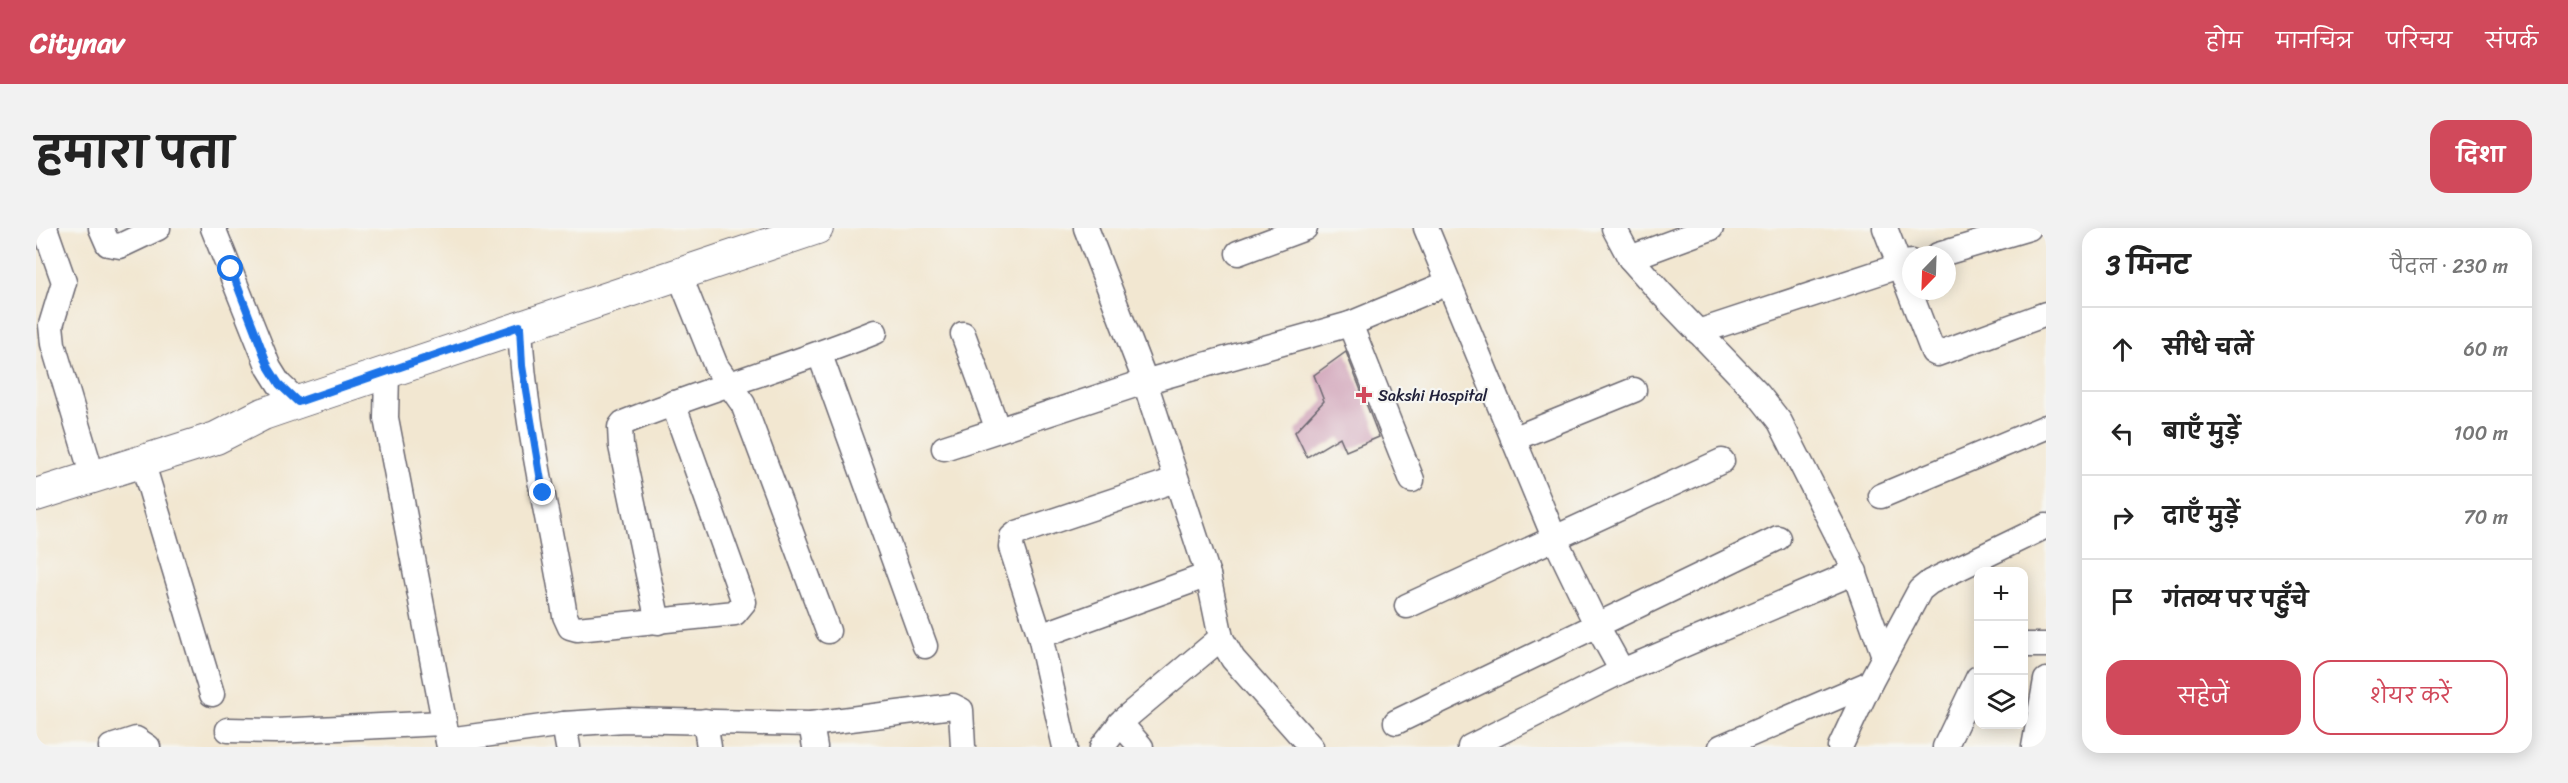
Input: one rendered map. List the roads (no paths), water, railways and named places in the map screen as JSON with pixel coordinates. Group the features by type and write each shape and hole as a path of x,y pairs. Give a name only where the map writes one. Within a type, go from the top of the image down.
{"main road":[{"path":"36,495 216,438 263,414 809,229"},
{"path":"36,478 209,422 263,414"}],"street":[{"path":"45,228 64,282 51,326 53,344 88,461"},
{"path":"101,228 108,243 120,246 158,228"},
{"path":"213,228 269,368 279,384 298,402"},
{"path":"1086,228 1144,382 1208,575 1221,638 1233,659 1311,747"},
{"path":"1238,253 1305,228"},
{"path":"1426,228 1554,537 1596,624 1623,671"},
{"path":"1614,228 1630,258 1758,394 1780,422 1855,572 1884,656"},
{"path":"1630,258 1711,228"},
{"path":"1885,228 1902,259"},
{"path":"1956,250 2029,228"},
{"path":"1698,332 1902,265"},
{"path":"680,274 716,366 743,405 828,631"},
{"path":"944,448 1144,382 1350,324 1448,283"},
{"path":"1916,300 1933,352 1937,354 2046,314"},
{"path":"1350,324 1412,480"},
{"path":"520,326 522,366 529,412 566,622 570,627 577,629 735,613 744,603 673,403"},
{"path":"658,622 621,446 620,427 623,423 673,403 727,383 820,355 875,332"},
{"path":"963,334 998,430"},
{"path":"820,355 925,646"},
{"path":"387,372 386,418 447,737"},
{"path":"1513,439 1634,390"},
{"path":"1881,496 2046,427"},
{"path":"142,461 212,694"},
{"path":"1407,606 1722,462"},
{"path":"1065,747 1040,636 1011,547 1012,537 1017,533 1175,480"},
{"path":"1840,747 1870,683 1920,590 1930,582 2046,526"},
{"path":"1396,722 1778,538"},
{"path":"1470,747 1623,671 1855,572"},
{"path":"1040,636 1208,575"},
{"path":"1102,747 1120,723 1221,638"},
{"path":"2028,645 2046,645"},
{"path":"2034,747 2043,713 2046,680"},
{"path":"1728,746 1870,683"},
{"path":"1945,747 1974,686"},
{"path":"228,730 447,737 564,723 625,720 705,721 813,735 953,706 961,710 963,747"},
{"path":"705,721 709,747"},
{"path":"564,723 568,747"},
{"path":"1120,723 1142,747"},
{"path":"111,747 136,739 148,747"}],"place":[{"name":"Sakshi Hospital","path":"1364,395"}]}
